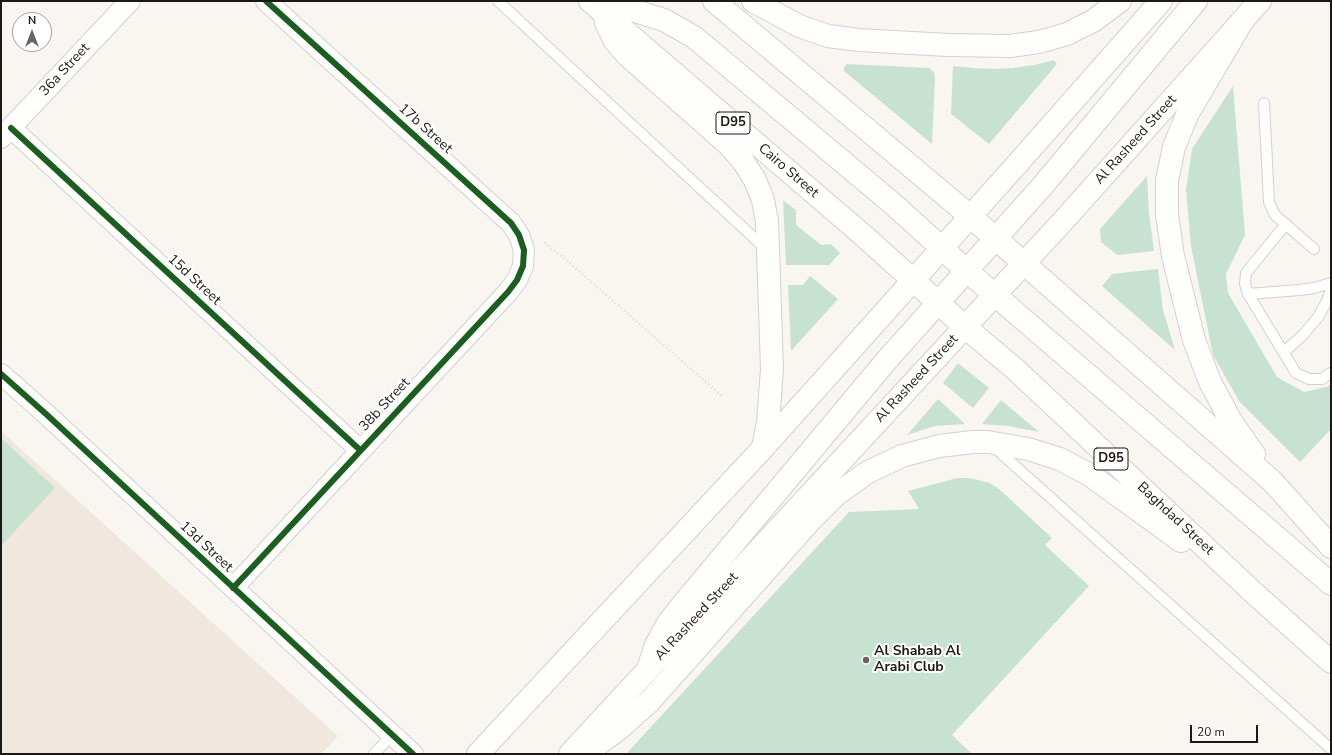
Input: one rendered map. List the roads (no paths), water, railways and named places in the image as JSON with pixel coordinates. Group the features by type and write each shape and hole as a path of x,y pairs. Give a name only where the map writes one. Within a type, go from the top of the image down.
{"main road":[{"path":"714,1 970,216 1273,482 1331,546"},
{"path":"753,1 798,26 828,36 866,41 1010,46 1039,42 1067,34 1093,22 1120,1"},
{"path":"478,754 763,448 1161,1"},
{"path":"648,669 656,645 668,623 886,361 1050,177 1196,1"},
{"name":"Al Rasheed Street","path":"570,754 1024,264 1260,1"},
{"path":"595,6 615,41 627,55 729,145 743,161 755,180 762,200 767,222 772,369 768,415 763,448"},
{"path":"595,6 632,10 664,20 694,36 893,204 967,271 1331,584"},
{"name":"Cairo Street","path":"595,6 864,236 913,280"},
{"path":"1243,20 1187,115 1174,147 1167,180 1167,214 1173,256 1182,297 1194,340 1210,382 1231,421 1273,482"},
{"name":"Baghdad Street","path":"913,280 1015,369 1255,594 1331,662"},
{"path":"585,754 620,728 650,701 805,527 837,494 868,472 902,456 939,446 988,442 1028,449 1060,459 1090,475 1255,594"}],"street":[{"name":"36a Street","path":"6,133 130,1"},
{"name":"17b Street","path":"266,1 511,223 520,235 524,250 523,266 517,280 508,292"},
{"name":"15d Street","path":"6,133 360,450"},
{"name":"38b Street","path":"233,588 508,292"},
{"name":"13d Street","path":"1,374 413,754"}],"lane":[{"path":"498,1 768,250"},
{"path":"1264,103 1269,202 1275,215 1314,249"},
{"path":"1286,224 1246,273 1244,284 1248,294 1296,372 1309,379 1322,378 1331,373"},
{"path":"1248,294 1300,290 1331,283"},
{"path":"1284,352 1302,336 1318,317 1331,290"},
{"path":"988,442 1331,749"},
{"path":"374,754 392,735"}],"place":[{"name":"Al Shabab Al Arabi Club","path":"866,660"}]}
